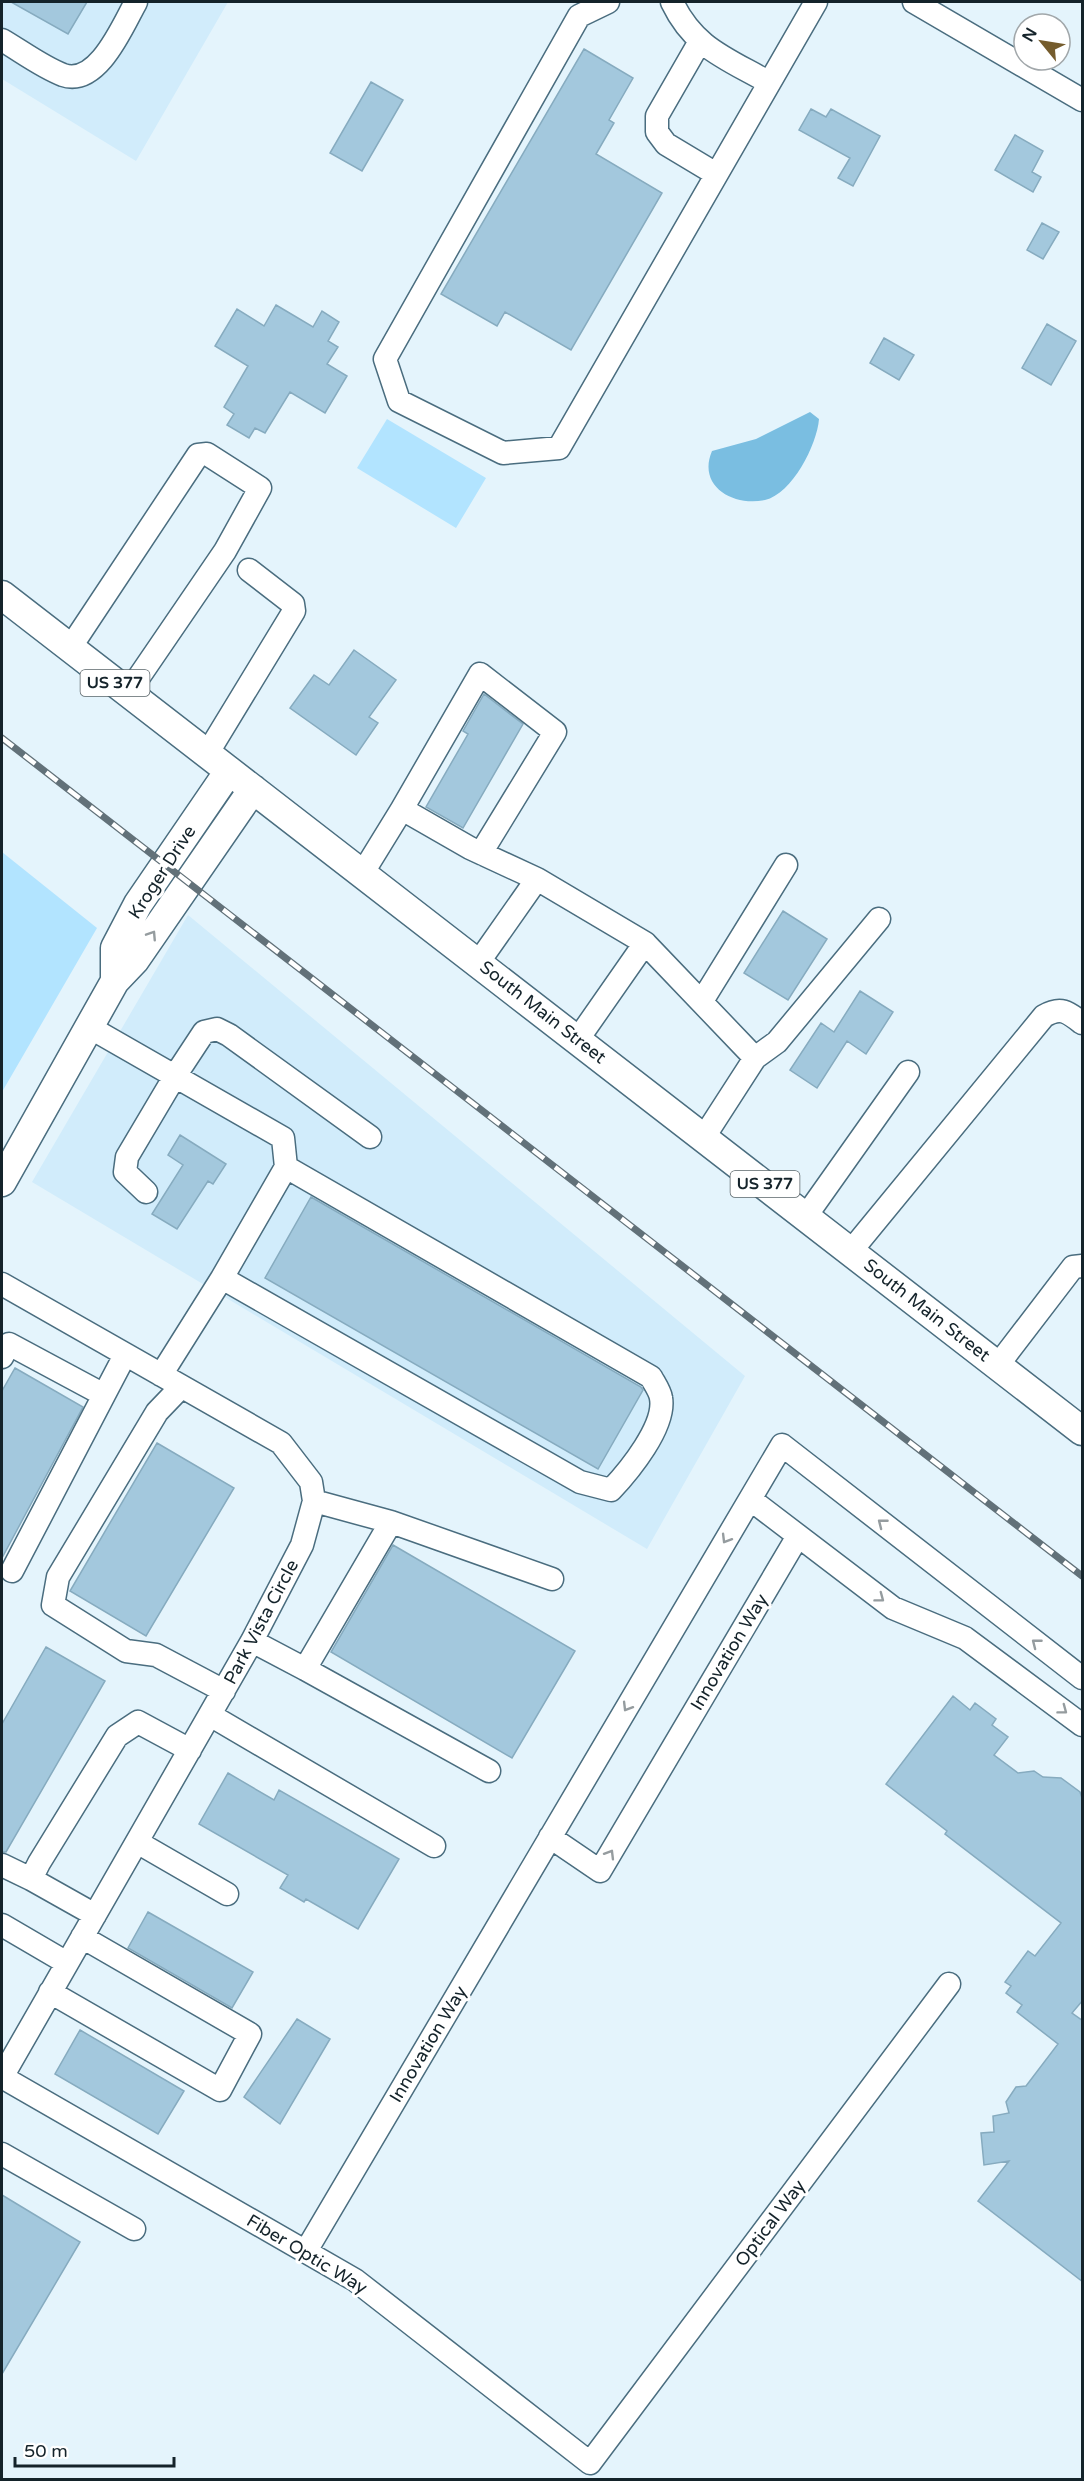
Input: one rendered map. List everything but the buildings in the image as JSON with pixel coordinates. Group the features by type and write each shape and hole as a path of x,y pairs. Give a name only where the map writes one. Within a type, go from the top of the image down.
{"main road":[{"name":"South Main Street","path":"2,595 1083,1431"},
{"name":"Kroger Drive","path":"115,981 115,948 218,762"},
{"name":"Kroger Drive","path":"2,1182 115,981 135,960 253,789"}],"street":[{"path":"2,40 63,75 76,76 91,71 102,60 136,2"},
{"path":"608,2 579,16 385,359 399,401 503,453 559,448 816,2"},
{"path":"672,2 682,23 699,43 768,82"},
{"path":"914,2 1083,100"},
{"path":"699,43 657,116 657,132 666,144 716,174"},
{"path":"70,648 198,455 207,454 260,488 225,551 128,693"},
{"path":"218,762 294,611 293,604 285,596 249,570"},
{"path":"362,874 480,674 555,732 482,853"},
{"path":"402,809 482,853 537,879 645,943 755,1058"},
{"path":"702,1001 786,865"},
{"path":"478,963 537,879"},
{"path":"704,1137 755,1058 777,1042 879,919"},
{"path":"578,1039 645,943"},
{"path":"851,1251 1044,1016 1054,1009 1064,1010 1083,1023"},
{"path":"90,1027 283,1138 286,1167 222,1278 161,1375"},
{"path":"146,1192 125,1172 127,1157 204,1032 217,1029 370,1137"},
{"path":"806,1216 908,1072"},
{"path":"222,1278 580,1482 611,1490 633,1465 654,1431 661,1398 651,1377 286,1167"},
{"path":"998,1365 1073,1267 1083,1266"},
{"path":"2,1284 281,1443 311,1482 314,1501 391,1522 552,1579"},
{"path":"2,1357 9,1344 104,1395"},
{"path":"12,1571 125,1355"},
{"path":"181,1387 157,1412 58,1577 53,1605 126,1651 156,1655 224,1691"},
{"name":"Innovation Way","path":"306,2251 782,1445 1083,1678"},
{"path":"750,1499 893,1608 965,1638 1083,1725"},
{"name":"Park Vista Circle","path":"3,2070 252,1641 302,1545 314,1501"},
{"path":"305,1669 391,1522"},
{"name":"Innovation Way","path":"550,1837 600,1871 798,1536"},
{"path":"252,1641 489,1770"},
{"path":"210,1716 434,1846"},
{"path":"31,1879 117,1736 138,1722 190,1750"},
{"path":"136,1842 227,1894"},
{"path":"2,1865 94,1915"},
{"path":"2,1924 67,1963"},
{"path":"50,1992 220,2090 250,2034 82,1937"},
{"name":"Optical Way","path":"590,2463 949,1984"},
{"name":"Fiber Optic Way","path":"3,2070 355,2280 590,2463"},
{"path":"2,2154 134,2229"}],"shaded area":[{"path":"2,2 228,2 136,161 2,79"},
{"path":"810,412 819,419 814,442 793,479 775,496 765,500 741,500 730,497 714,484 709,474 712,451 756,439"},
{"path":"387,419 486,478 456,528 357,468"},
{"path":"2,852 97,928 2,1092"},
{"path":"188,915 745,1376 647,1549 32,1182"}],"railway":[{"path":"2,738 1082,1576"}]}
